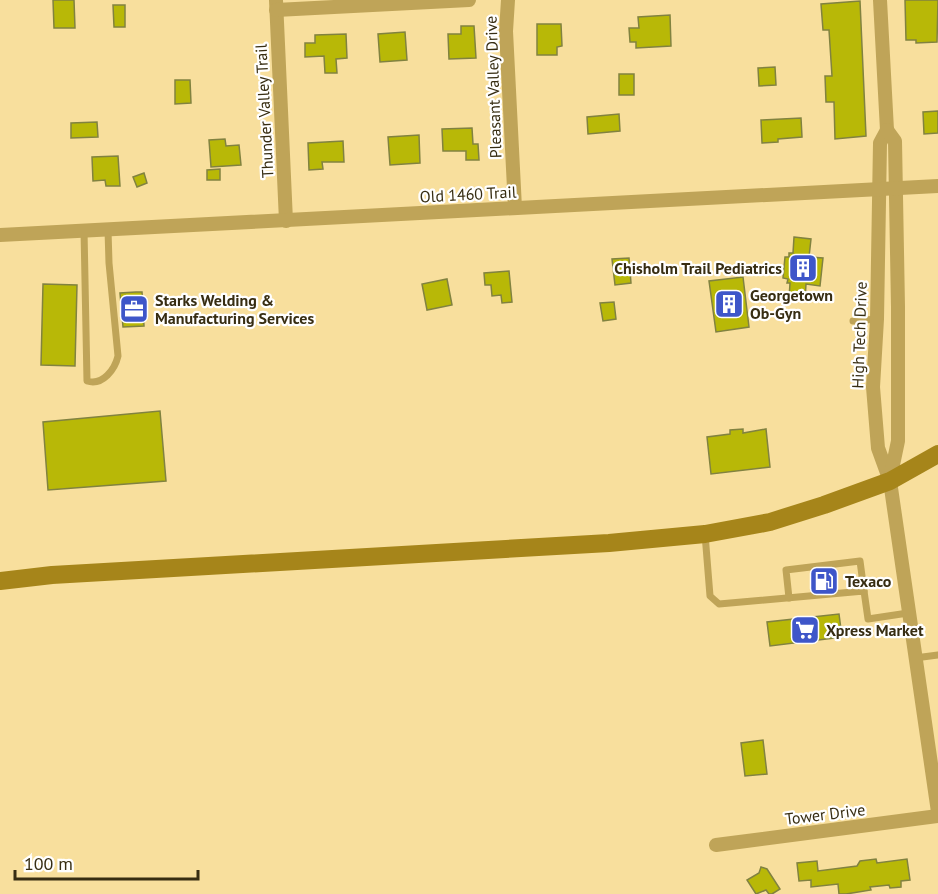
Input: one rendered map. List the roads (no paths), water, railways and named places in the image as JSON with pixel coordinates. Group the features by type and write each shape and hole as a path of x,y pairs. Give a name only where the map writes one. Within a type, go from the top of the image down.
{"main road":[{"path":"0,581 52,575 598,544 705,534 770,522 824,506 890,481 938,454"},
{"path":"0,573 52,575"}],"street":[{"path":"276,5 469,0"},
{"name":"Pleasant Valley Drive","path":"508,0 506,31 515,208"},
{"path":"880,0 887,130"},
{"name":"Thunder Valley Trail","path":"276,5 286,221"},
{"name":"High Tech Drive","path":"890,481 897,441 896,188 895,141 887,130 880,143 877,319 873,387 878,448 890,481 938,814"},
{"name":"Old 1460 Trail","path":"0,235 938,186"},
{"name":"Tower Drive","path":"716,845 938,814"}],"lane":[{"path":"84,230 87,381 92,382 102,379 115,369 118,356 108,230"},
{"path":"853,321 877,319"},
{"path":"705,534 710,596 719,604 864,591"},
{"path":"789,598 786,570 860,561 868,619 908,613"},
{"path":"915,658 938,655"}],"place":[{"name":"Chisholm Trail Pediatrics","path":"803,268"},
{"name":"Georgetown Ob-Gyn","path":"729,304"},
{"name":"Starks Welding & Manufacturing Services","path":"134,309"},
{"name":"Texaco","path":"824,581"},
{"name":"Xpress Market","path":"805,630"}]}
